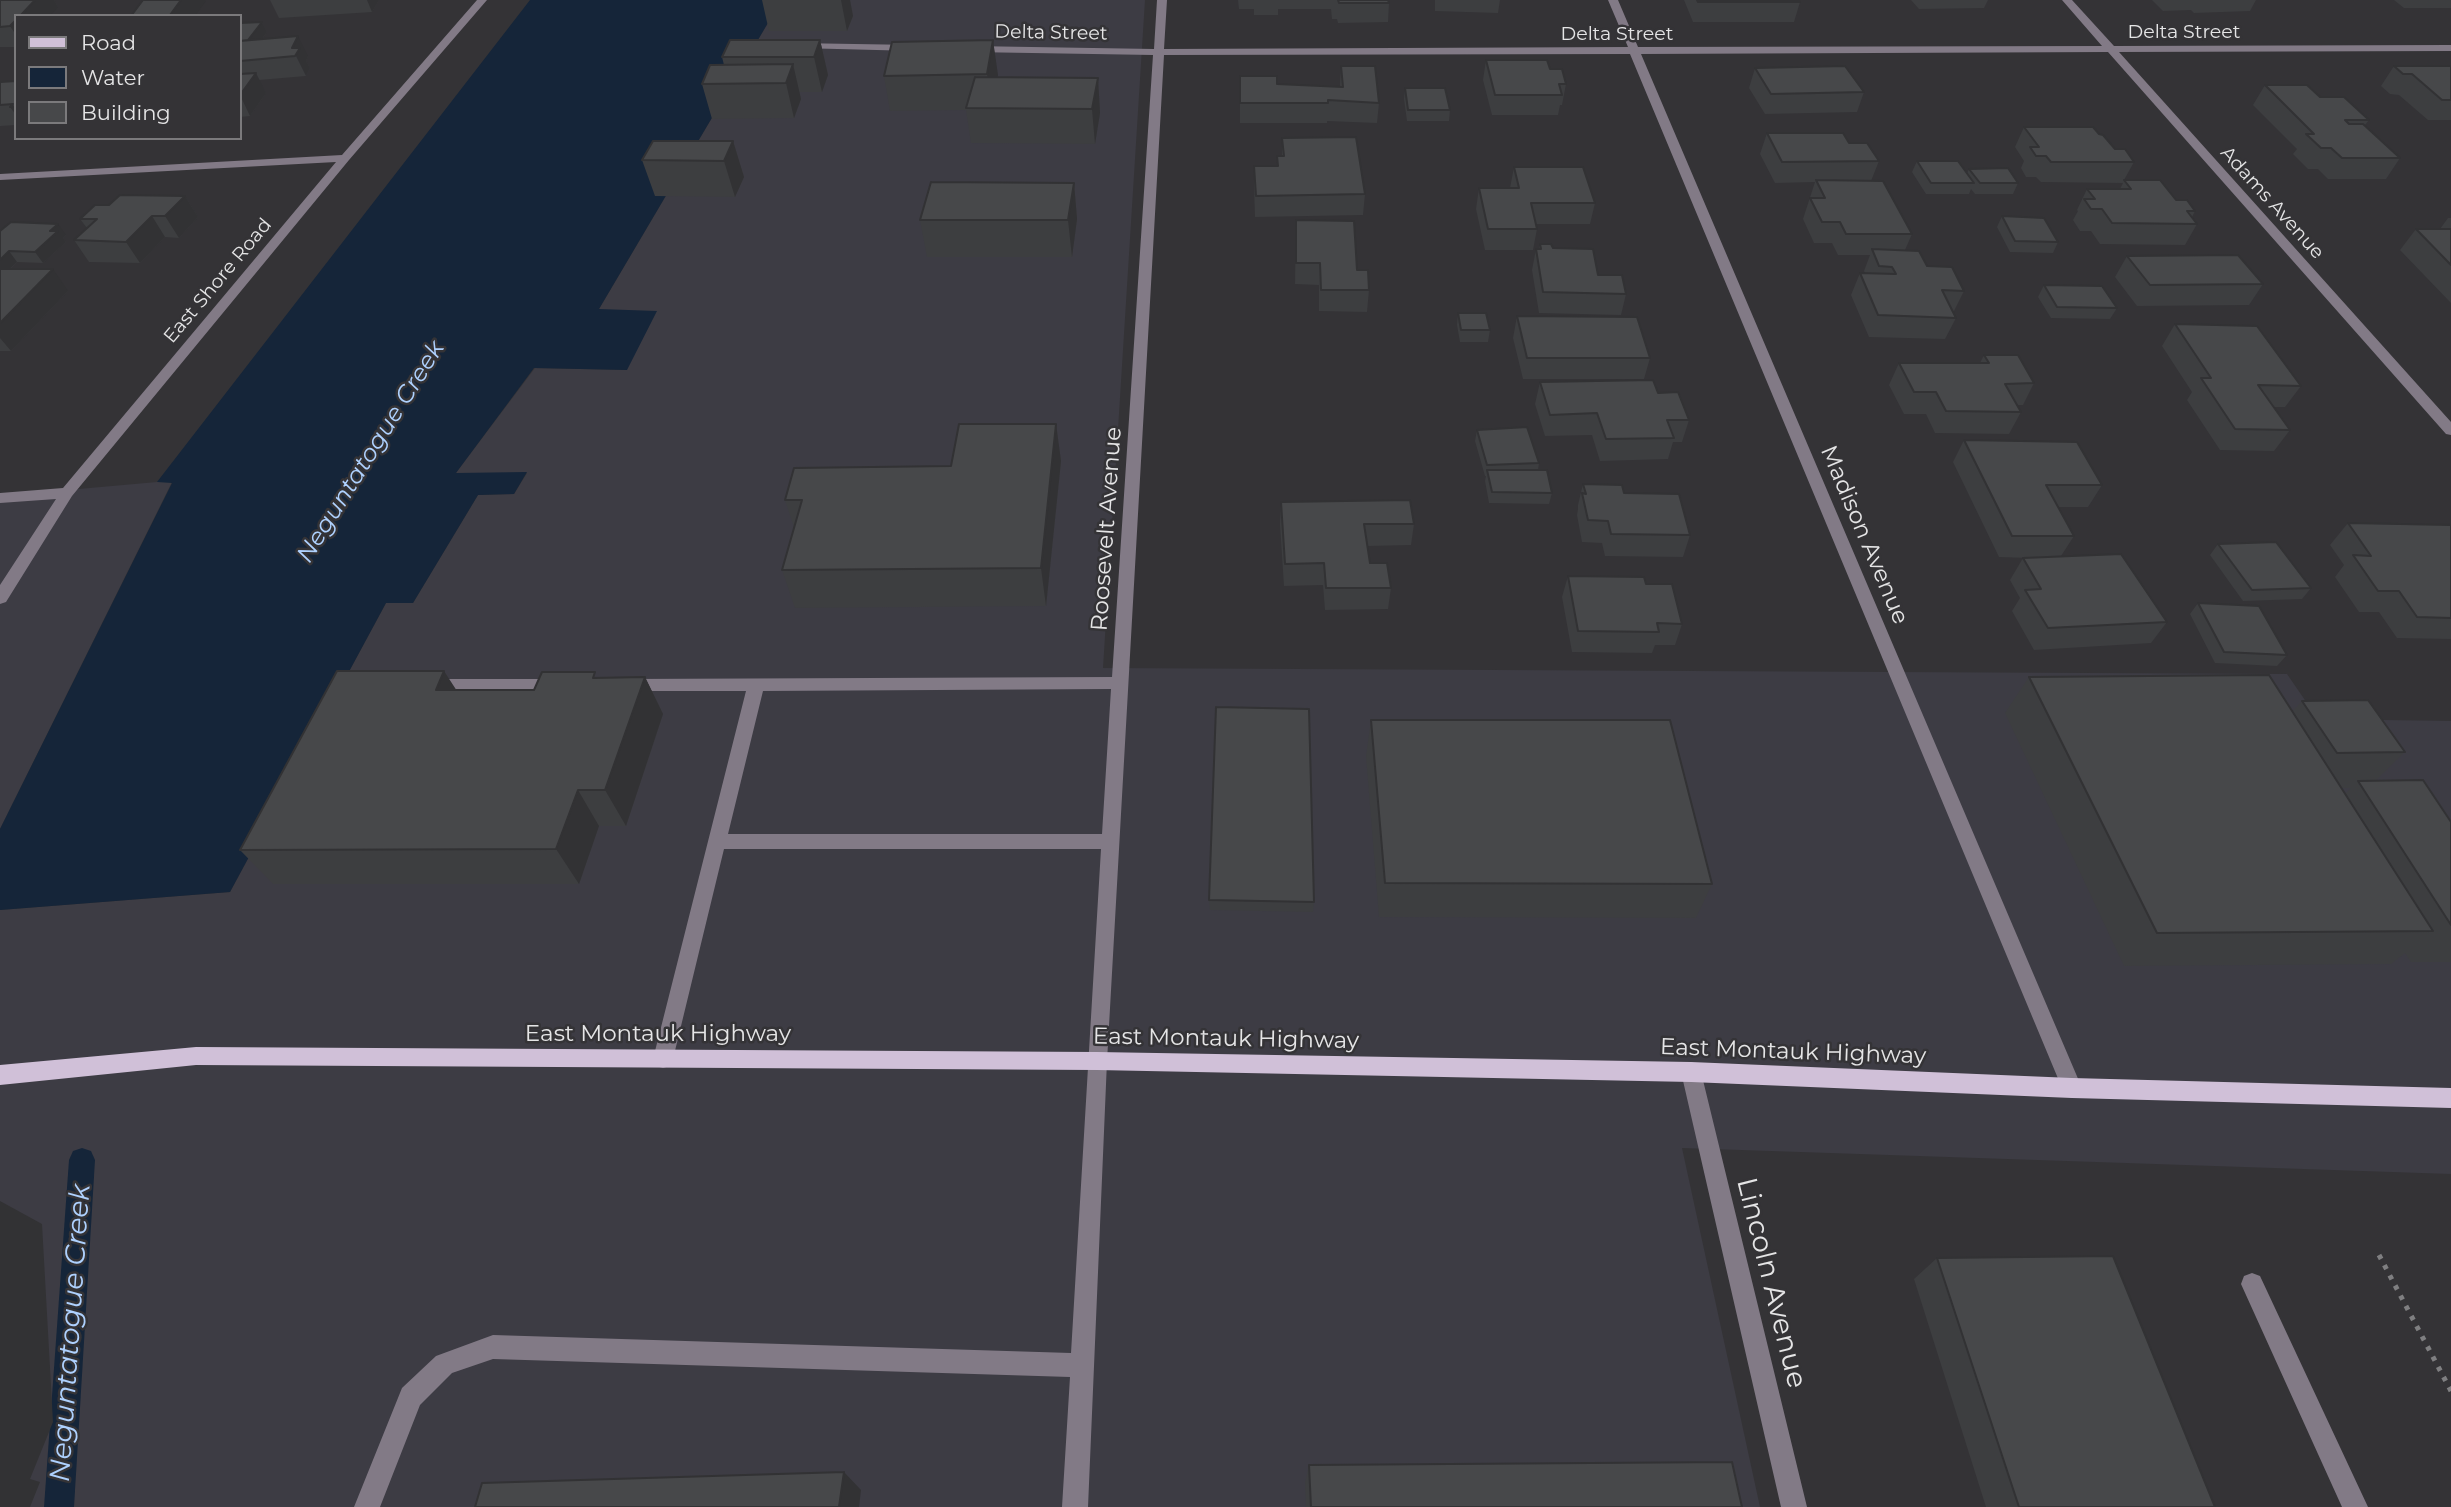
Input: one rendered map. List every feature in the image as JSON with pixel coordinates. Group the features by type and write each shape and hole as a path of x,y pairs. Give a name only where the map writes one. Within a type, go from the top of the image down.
{"main road":[{"name":"East Montauk Highway","path":"0,1075 196,1056 1097,1061 1691,1072 2451,1098"}],"street":[{"name":"East Shore Road","path":"0,598 67,493 345,158 482,0"},
{"name":"Roosevelt Avenue","path":"1074,1507 1097,1061 1162,0"},
{"name":"Madison Avenue","path":"1613,0 2072,1087"},
{"name":"Adams Avenue","path":"2067,0 2451,430"},
{"path":"784,45 923,48"},
{"name":"Delta Street","path":"965,49 1160,52 2451,48"},
{"path":"0,177 345,158"},
{"path":"0,498 67,493"},
{"path":"606,685 1120,683"},
{"path":"663,1059 756,684"},
{"path":"416,685 579,685"},
{"path":"718,841 1110,842"},
{"name":"Lincoln Avenue","path":"1691,1072 1794,1507"},
{"path":"2252,1284 2355,1507"},
{"path":"367,1507 411,1397 444,1364 493,1347 1081,1365"}],"path":[{"path":"2379,1255 2451,1391"}],"shaded area":[{"path":"820,0 1145,0 1103,668 2287,674 2318,719 2451,721 2451,1174 1682,1148 1760,1507 0,1507 0,910 230,892 386,603 413,603 478,495 514,494 527,473 455,474 535,368 627,370 599,309 775,11"},
{"path":"172,482 0,829 0,496"}],"water":[{"path":"530,0 820,0 775,11 599,309 657,311 627,370 534,368 456,473 527,472 514,494 478,495 413,603 386,603 230,892 0,910 0,829 172,483 157,482"}],"building":[{"path":"0,0 35,0 22,14 14,14 14,22 10,26 0,27"},
{"path":"143,0 181,0 171,14 132,14"},
{"path":"1338,0 1388,0 1389,3 1339,3"},
{"path":"1697,0 1799,0 1800,2 1698,2"},
{"path":"262,22 248,40 242,41 242,23"},
{"path":"298,36 292,48 300,48 295,56 242,61 242,41"},
{"path":"730,40 820,40 814,57 722,57"},
{"path":"993,40 987,74 884,76 892,42"},
{"path":"1486,60 1547,60 1550,69 1562,69 1566,84 1559,84 1562,95 1495,95"},
{"path":"793,64 786,83 702,84 710,65"},
{"path":"1341,66 1375,66 1379,103 1328,100 1328,103 1240,103 1240,76 1277,76 1277,84 1343,87"},
{"path":"1845,66 1864,92 1771,94 1755,68"},
{"path":"2394,66 2451,66 2451,100 2442,100 2412,74 2403,74"},
{"path":"256,73 242,92 242,74"},
{"path":"975,77 1098,78 1092,109 966,108"},
{"path":"14,81 14,106 10,107 13,104 0,105 0,82"},
{"path":"2265,85 2307,85 2320,97 2344,97 2369,120 2345,120 2349,124 2363,124 2400,158 2342,158 2331,148 2321,148 2306,134 2314,134"},
{"path":"1405,88 1445,88 1450,110 1408,110"},
{"path":"2024,127 2093,127 2115,149 2125,149 2134,162 2051,162 2046,156 2036,156 2030,147 2039,147"},
{"path":"1767,133 1843,133 1849,143 1867,143 1879,161 1782,162"},
{"path":"1356,137 1365,194 1256,196 1254,166 1278,166 1277,156 1284,156 1282,138"},
{"path":"653,141 733,141 724,161 642,160"},
{"path":"1917,161 1958,161 1974,183 1931,183"},
{"path":"1514,167 1583,167 1595,203 1531,203 1537,229 1488,229 1479,188 1519,188"},
{"path":"2008,168 2018,183 1980,183 1969,169"},
{"path":"1816,180 1883,181 1912,234 1846,234 1840,222 1822,222 1810,198 1825,198"},
{"path":"2124,180 2160,180 2176,200 2187,200 2195,211 2187,211 2197,224 2112,223 2102,209 2091,209 2084,199 2095,199 2087,189 2131,189"},
{"path":"931,182 1074,183 1068,220 920,220"},
{"path":"120,195 185,196 165,216 152,216 126,242 74,240 97,219 80,219 95,205 109,205"},
{"path":"2002,216 2044,218 2058,242 2015,241"},
{"path":"1296,220 1354,221 1357,270 1368,270 1369,290 1321,290 1320,263 1296,263"},
{"path":"11,222 58,224 50,231 58,231 35,252 9,251 0,260 0,231"},
{"path":"2416,229 2451,229 2451,265"},
{"path":"1540,244 1551,244 1553,248 1593,249 1598,275 1622,275 1626,294 1543,292 1536,249 1541,249"},
{"path":"1872,249 1919,251 1927,266 1952,267 1964,291 1942,290 1956,318 1878,315 1860,273 1896,274 1892,267 1879,266"},
{"path":"2238,255 2263,284 2150,285 2127,256"},
{"path":"0,269 53,269 0,323"},
{"path":"2044,285 2102,286 2117,308 2057,307"},
{"path":"1458,313 1486,313 1490,330 1461,330"},
{"path":"1517,316 1637,317 1650,358 1527,358"},
{"path":"2175,324 2257,326 2301,386 2258,385 2290,430 2235,429 2201,378 2211,378"},
{"path":"1984,355 2018,355 2034,383 2005,384 2021,412 1946,411 1936,392 1914,392 1899,363 1989,363"},
{"path":"1653,380 1658,393 1678,392 1689,420 1667,420 1674,438 1606,439 1597,413 1550,415 1540,382"},
{"path":"959,424 1056,424 1041,568 782,570 802,500 785,500 794,468 951,466"},
{"path":"1527,427 1539,463 1487,465 1477,430"},
{"path":"1964,440 2077,442 2102,485 2046,485 2074,536 2012,536"},
{"path":"1487,470 1547,470 1552,493 1492,492"},
{"path":"1583,484 1622,485 1624,493 1679,494 1690,535 1611,534 1608,521 1588,520 1582,493 1586,494"},
{"path":"1410,500 1414,524 1364,524 1370,563 1387,563 1391,588 1326,588 1324,563 1285,564 1281,502"},
{"path":"2348,523 2451,525 2451,618 2417,617 2399,591 2378,591 2353,555 2371,556"},
{"path":"2276,542 2311,588 2252,590 2218,544"},
{"path":"2121,554 2167,622 2048,628 2025,590 2041,589 2023,558"},
{"path":"1568,576 1644,577 1646,584 1672,584 1682,624 1657,623 1659,632 1578,631"},
{"path":"2198,603 2259,606 2287,655 2224,652"},
{"path":"337,671 444,671 436,690 534,690 542,672 595,672 593,678 645,677 605,790 578,790 556,849 240,850"},
{"path":"2269,675 2433,931 2157,933 2029,677"},
{"path":"2368,700 2405,752 2337,753 2302,701"},
{"path":"1216,707 1309,709 1314,902 1209,900"},
{"path":"1371,720 1670,720 1712,884 1385,883"},
{"path":"2423,780 2451,822 2451,925 2358,781"},
{"path":"2113,1256 2215,1507 2019,1507 1937,1258"},
{"path":"1732,1462 1742,1507 1311,1507 1309,1465"},
{"path":"844,1472 839,1507 475,1507 482,1483"}],"waterway":[{"name":"Neguntatogue Creek","path":"59,1507 82,1160"}]}
